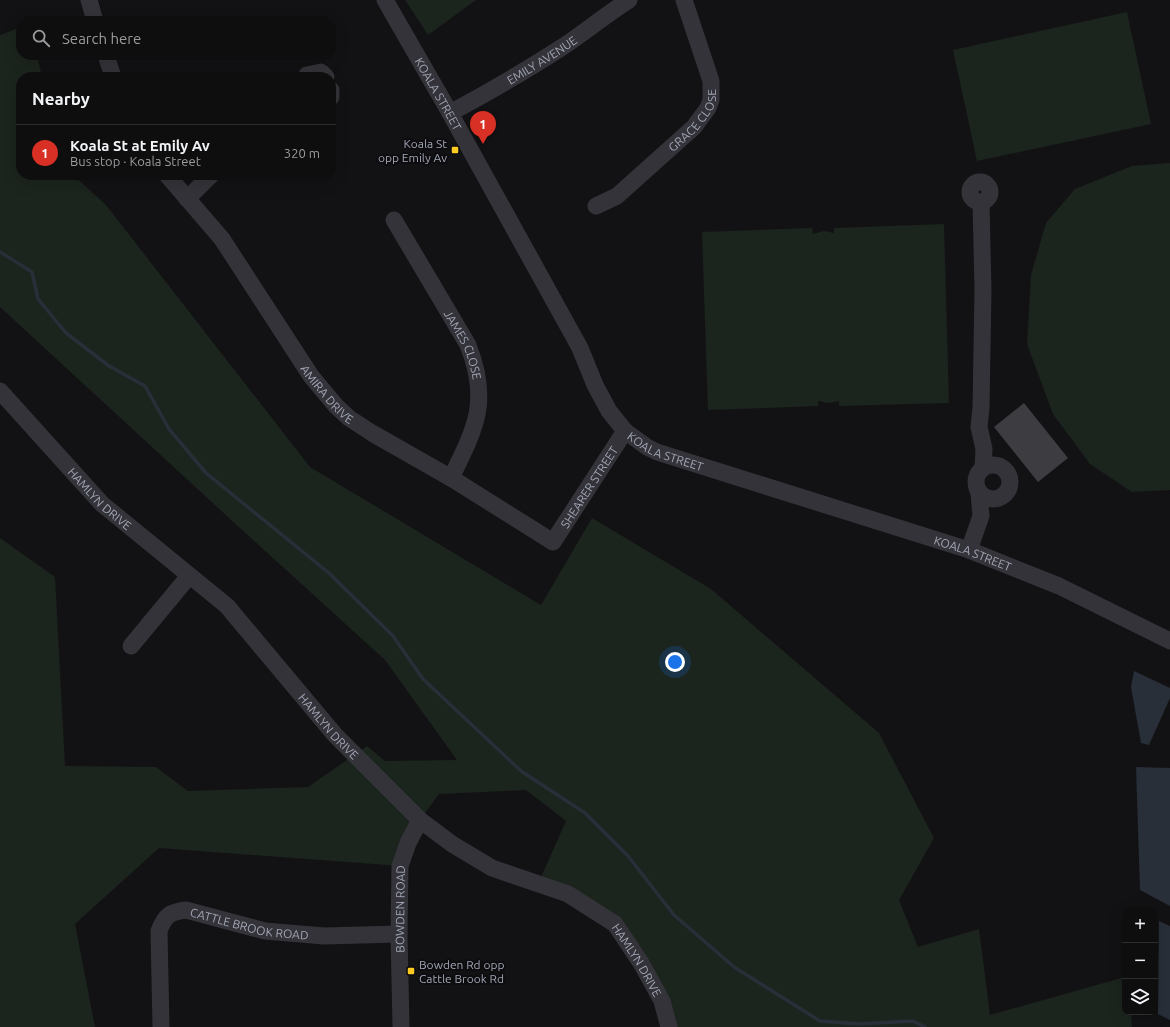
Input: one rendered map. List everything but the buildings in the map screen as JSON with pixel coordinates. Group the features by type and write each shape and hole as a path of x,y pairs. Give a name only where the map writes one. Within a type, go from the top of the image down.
{"street":[{"path":"89,0 94,16"},
{"name":"KOALA STREET","path":"385,0 580,348 609,411 625,431 647,447 657,452 969,550 1059,586 1170,641"},
{"name":"EMILY AVENUE","path":"450,114 520,74 564,46 629,0"},
{"name":"GRACE CLOSE","path":"596,206 616,196 694,127 708,108 711,100 711,81 684,0"},
{"path":"108,60 111,72"},
{"name":"AMIRA DRIVE","path":"171,180 222,239 311,376 336,406 349,418 372,433 451,478 553,542"},
{"path":"187,199 207,180"},
{"path":"981,202 983,290 981,408 979,427 990,467"},
{"name":"JAMES CLOSE","path":"394,220 468,345 478,376 479,390 476,421 465,450 451,478"},
{"name":"HAMLYN DRIVE","path":"0,391 102,504 227,606 335,735 420,820 452,844 492,868 568,894 615,924 641,963 662,1001 669,1027"},
{"name":"SHEARER STREET","path":"553,542 625,431"},
{"path":"990,467 976,477 976,488 979,493 988,499 998,498"},
{"path":"980,516 998,498 1007,492 1010,482 1007,472 990,467"},
{"path":"969,550 980,516 979,493"},
{"path":"131,646 189,576"},
{"name":"BOWDEN ROAD","path":"401,1027 399,934 400,866 408,843 420,820"},
{"name":"CATTLE BROOK ROAD","path":"161,1027 159,931 163,920 173,912 186,910 265,931 324,936 399,934"}],"shaded area":[{"path":"405,0 476,0 428,35"},
{"path":"1127,12 1151,124 977,161 953,50"},
{"path":"16,29 16,60 38,60 41,72 16,72 16,180 78,180 106,205 310,467 541,605 592,518 711,589 879,733 934,838 899,900 918,947 979,929 990,1015 1122,978 1122,1015 1131,1015 1132,1027 669,1027 615,924 538,884 566,821 526,790 439,794 420,820 400,866 159,848 75,924 95,1027 0,1027 0,538 55,577 65,766 156,767 188,791 308,787 367,746 385,761 457,760 385,660 0,307 0,35"},
{"path":"1170,163 1170,490 1132,492 1090,464 1053,414 1027,344 1031,275 1046,223 1075,189 1132,166"},
{"path":"944,224 949,403 839,406 839,401 829,403 818,401 818,406 708,410 702,232 812,228 813,234 824,231 834,233 834,228"},
{"path":"1134,671 1170,688 1170,698 1149,745 1141,743 1131,687"},
{"path":"1136,767 1170,768 1170,906 1140,890"},
{"path":"1159,921 1170,926 1170,1020 1158,1014"}],"waterway":[{"path":"0,252 32,272 38,299 66,333 109,366 145,386 169,429 206,473 330,574 393,636 423,679 521,771 585,813 628,856 674,915 734,967 820,1021 859,1024 913,1021 925,1027"}],"place":[{"name":"Koala St at Emily Av","path":"483,144"},
{"name":"Koala St opp Emily Av","path":"455,150"},
{"name":"Bowden Rd opp Cattle Brook Rd","path":"411,971"}]}
